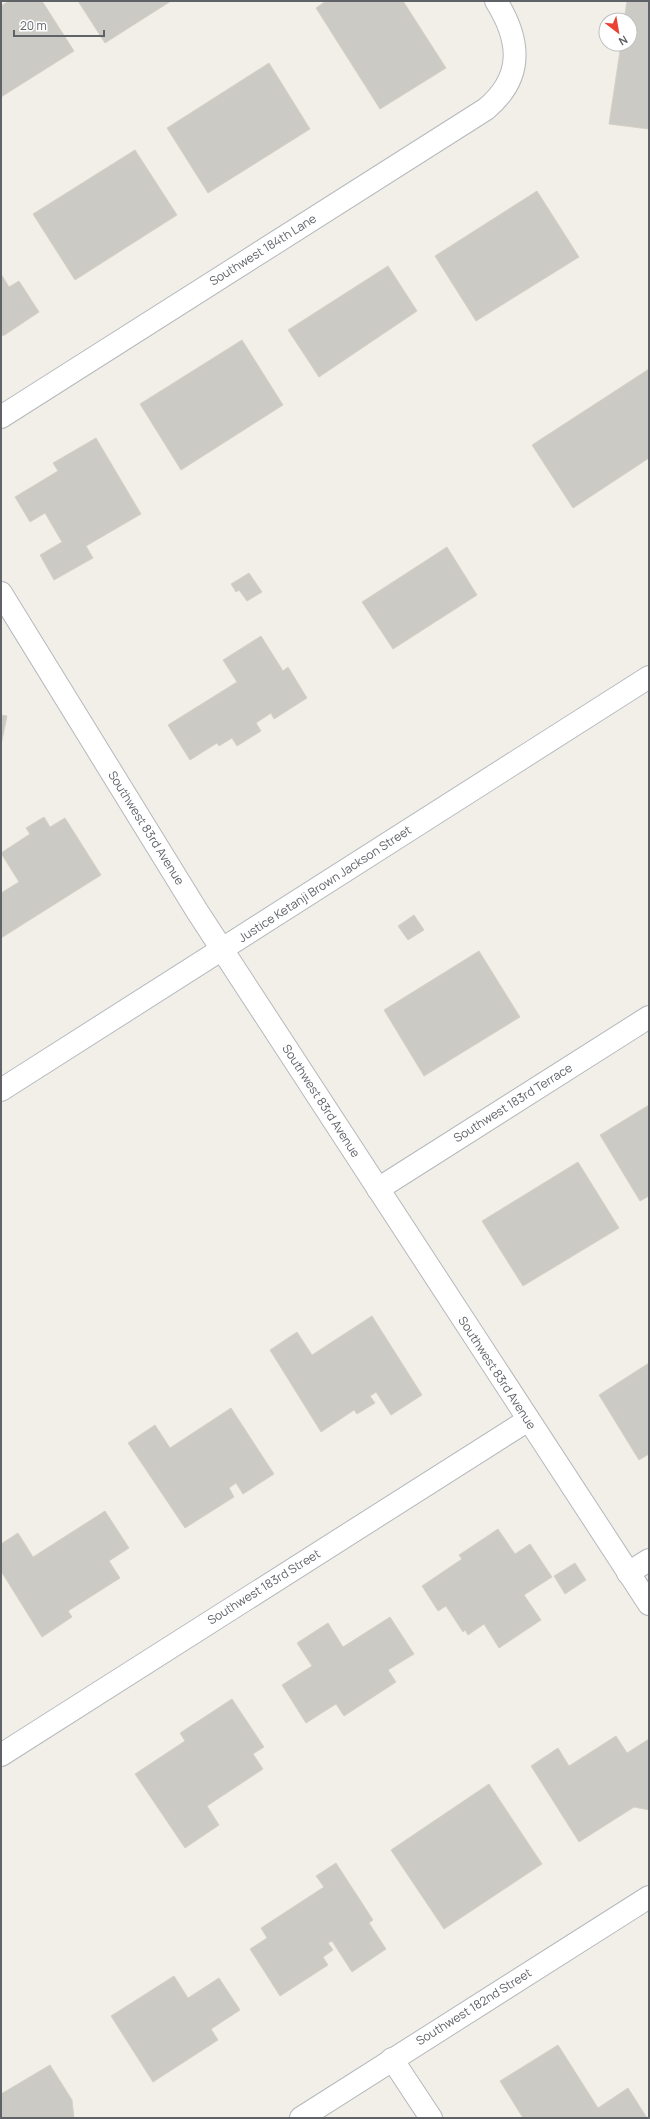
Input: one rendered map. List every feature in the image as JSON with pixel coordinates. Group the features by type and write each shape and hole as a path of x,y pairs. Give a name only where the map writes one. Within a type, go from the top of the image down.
{"street":[{"name":"Southwest 184th Lane","path":"1,417 474,118 497,100 507,87 513,71 515,57 514,41 510,26 496,1"},
{"name":"Southwest 83rd Avenue","path":"1,593 223,950 649,1604"},
{"name":"Justice Ketanji Brown Jackson Street","path":"1,1090 223,950 649,677"},
{"name":"Southwest 183rd Terrace","path":"378,1189 649,1017"},
{"name":"Southwest 183rd Street","path":"1,1755 528,1420"},
{"path":"628,1573 649,1560"},
{"name":"Southwest 182nd Street","path":"301,2118 649,1897"},
{"path":"392,2059 431,2118"}],"building":[{"path":"9,1 42,1 74,51 1,97 1,6"},
{"path":"78,1 171,1 105,43"},
{"path":"326,1 403,1 446,68 380,109 316,8"},
{"path":"627,1 649,1 649,129 609,124 620,52 638,52 638,12 625,12"},
{"path":"269,63 310,129 208,193 167,128"},
{"path":"135,150 177,215 75,280 33,214"},
{"path":"537,191 579,257 476,321 435,256"},
{"path":"388,266 417,311 319,377 288,330"},
{"path":"1,274 9,287 19,281 39,312 3,336 1,332"},
{"path":"242,340 283,405 181,470 140,404"},
{"path":"649,369 649,458 573,508 532,445"},
{"path":"96,438 141,514 86,546 93,558 54,580 40,555 62,542 45,513 30,522 15,497 58,471 53,463"},
{"path":"447,547 477,595 393,649 362,602"},
{"path":"249,573 262,592 247,601 239,590 236,592 231,584"},
{"path":"261,636 283,671 288,667 307,698 274,719 271,713 256,723 261,731 237,746 232,738 219,746 217,743 190,760 168,725 237,682 223,660"},
{"path":"1,715 7,716 1,745"},
{"path":"44,817 50,827 65,818 101,875 1,938 1,893 19,882 1,853 30,834 26,828"},
{"path":"414,915 424,930 408,940 398,926"},
{"path":"479,951 520,1017 424,1076 384,1010"},
{"path":"649,1105 649,1196 640,1201 600,1135"},
{"path":"578,1162 619,1228 523,1286 482,1221"},
{"path":"372,1316 422,1395 391,1415 376,1392 370,1396 375,1403 357,1414 354,1410 321,1432 270,1350 297,1332 312,1355"},
{"path":"649,1363 649,1454 639,1460 599,1395"},
{"path":"231,1408 274,1474 243,1494 236,1483 229,1488 234,1497 185,1528 128,1443 155,1425 170,1448"},
{"path":"105,1511 129,1548 109,1561 120,1578 68,1611 72,1617 42,1637 1,1571 1,1544 18,1533 33,1557"},
{"path":"498,1529 515,1554 530,1544 552,1577 524,1595 541,1620 499,1648 484,1624 468,1635 465,1630 463,1632 446,1606 438,1611 422,1586 462,1559 459,1555"},
{"path":"575,1563 586,1580 565,1594 554,1576"},
{"path":"390,1617 414,1654 388,1670 396,1682 344,1716 336,1704 306,1723 282,1685 312,1666 297,1643 328,1623 343,1647"},
{"path":"232,1699 264,1747 253,1754 263,1769 207,1806 219,1825 185,1848 135,1774 185,1741 180,1733"},
{"path":"616,1736 627,1753 649,1739 649,1810 634,1807 579,1842 531,1766 558,1748 569,1766"},
{"path":"489,1784 542,1864 444,1929 391,1850"},
{"path":"336,1863 373,1920 369,1923 386,1949 352,1972 332,1941 328,1943 333,1950 323,1957 328,1965 280,1996 250,1949 267,1938 261,1928 324,1887 316,1876"},
{"path":"174,1976 188,1998 219,1978 240,2010 211,2029 218,2040 153,2082 111,2016"},
{"path":"558,2045 598,2108 628,2088 647,2118 523,2118 500,2081"},
{"path":"50,2065 72,2100 74,2118 1,2118 1,2094"}]}
